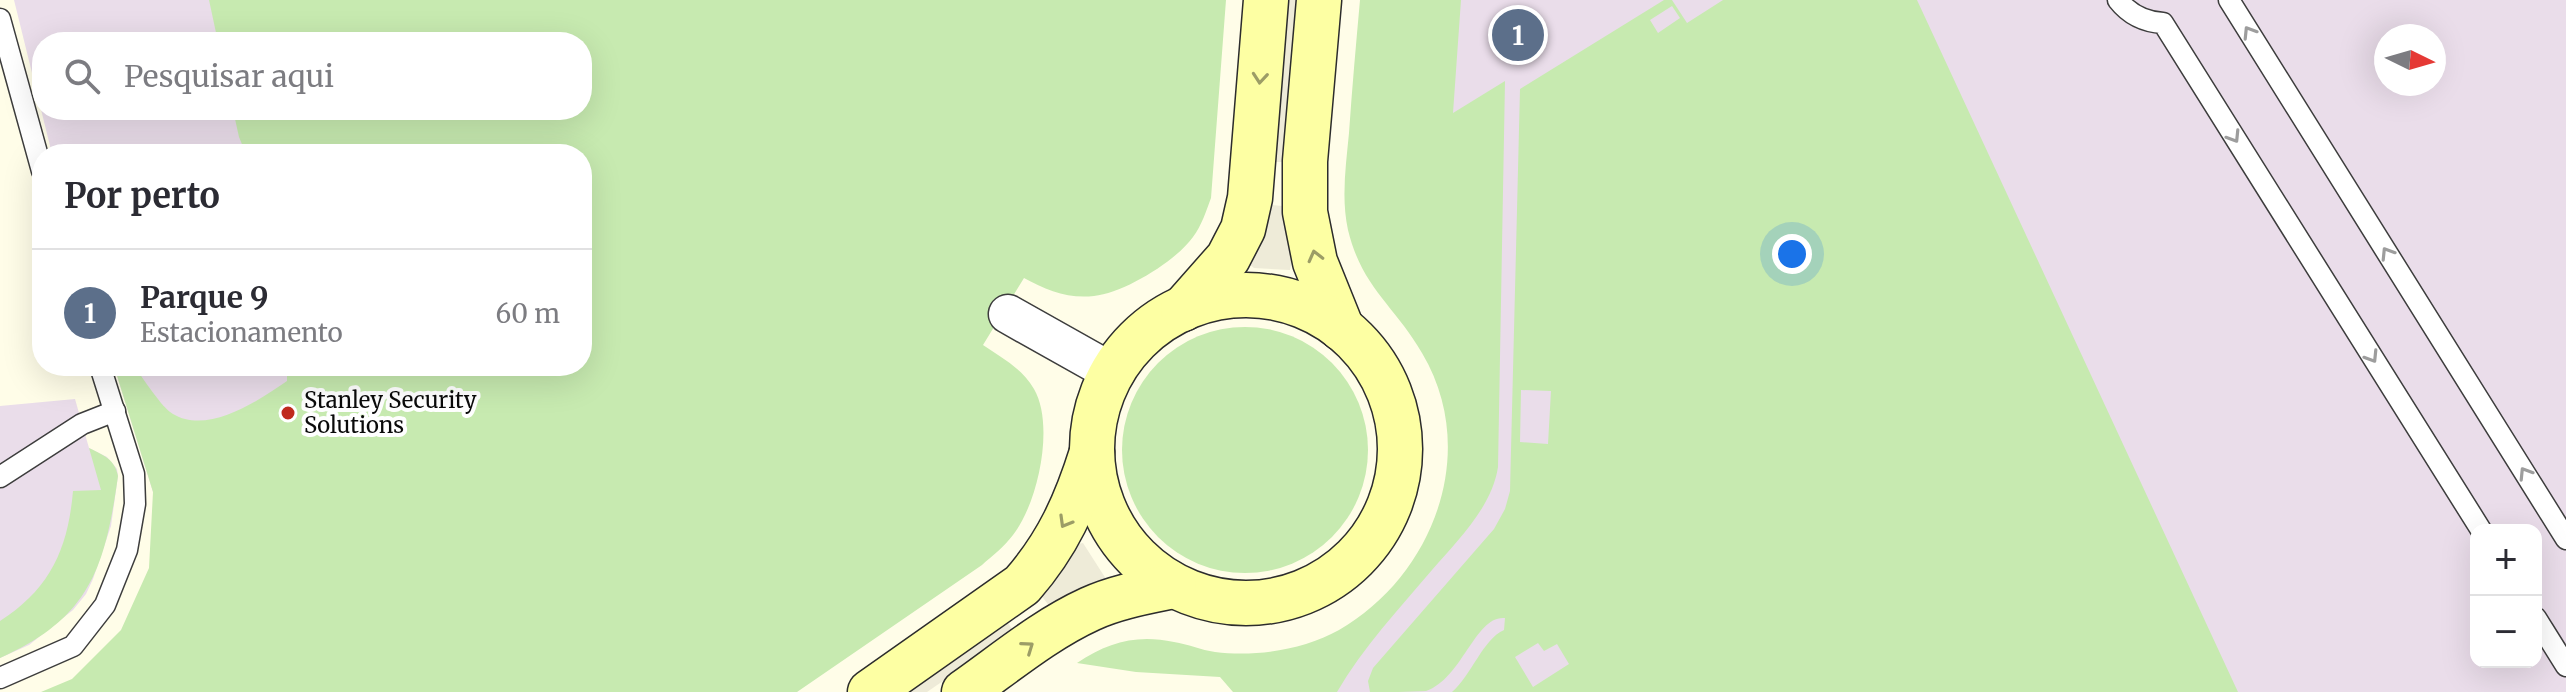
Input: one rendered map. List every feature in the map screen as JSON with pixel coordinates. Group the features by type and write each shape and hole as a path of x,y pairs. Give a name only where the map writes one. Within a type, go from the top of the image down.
{"main road":[{"path":"870,692 1022,585 1038,567 1075,504 1093,450 1098,410 1113,373 1142,336 1183,309 1228,258 1243,229 1250,198 1266,0"},
{"path":"1319,0 1305,161 1305,212 1315,262 1342,329"},
{"path":"1093,450 1095,477 1102,504 1131,551 1174,586 1216,601 1262,603 1284,599 1326,581 1360,552 1374,535 1394,493 1398,471 1398,426 1384,382 1359,345 1342,329 1306,308 1265,296 1224,297 1183,309"},
{"path":"964,692 1055,628 1089,610 1122,597 1174,586"}],"street":[{"path":"1008,314 1113,373"}],"lane":[{"path":"2118,0 2139,18 2163,23 2477,524"},
{"path":"2229,0 2566,539"},
{"path":"0,19 35,144"},
{"path":"0,678 73,646 105,605 127,550 135,504 134,474 103,376"},
{"path":"0,477 82,424 115,411"},
{"path":"2542,628 2566,666"}],"shaded area":[{"path":"14,0 366,0 372,32 32,32 32,73"},
{"path":"1288,0 1297,0 1285,162 1275,162"},
{"path":"1389,0 2566,0 2566,692 1335,692 1476,464"},
{"path":"44,120 390,120 394,144 50,144"},
{"path":"1271,205 1283,206 1292,260 1290,270 1254,268 1250,265"},
{"path":"117,376 416,376 153,492"},
{"path":"75,399 89,448 107,457 117,469 111,526 93,579 73,610 29,645 0,658 0,406"},
{"path":"1083,543 1106,579 1074,592 1050,607 1041,595 1060,574 1078,544"},
{"path":"1008,623 1014,632 927,692 908,692"}],"green space":[{"path":"209,0 1226,0 1211,198 1193,237 1162,265 1106,294 1066,295 1024,278 983,345 1024,375 1040,404 1043,422 1041,464 1022,521 1006,543 982,565 797,692 41,692 72,679 121,630 149,568 153,492 117,376 141,376 173,414 202,421 247,406 287,381 287,376 592,376 592,144 242,144 235,120 592,120 592,32 216,32"},
{"path":"1360,0 1461,0 1453,113 1505,81 1498,467 1495,482 1463,535 1394,614 1337,692 1233,692 1220,677 1136,672 1077,663 1112,645 1135,640 1160,640 1215,652 1247,653 1295,647 1325,637 1372,607 1400,578 1422,545 1438,508 1446,470 1447,430 1439,391 1412,337 1370,282 1354,250 1346,218 1344,194"},
{"path":"1664,0 1672,0 1687,23 1723,0 1917,0 2238,692 1452,692 1483,649 1504,630 1505,618 1485,626 1450,674 1439,684 1426,691 1370,692 1368,681 1373,668 1494,529 1510,491 1520,89","holes":["1672,6 1680,18 1658,33 1650,20","1521,390 1551,391 1548,444 1520,442","1538,643 1544,651 1557,644 1569,664 1533,687 1515,657"]},
{"path":"1245,327 1292,337 1332,363 1358,403 1368,450 1358,497 1332,537 1292,563 1245,573 1198,563 1158,537 1132,497 1122,450 1132,403 1158,363 1198,337"},
{"path":"89,448 104,455 118,476 107,538 99,563 88,586 55,626 0,658 0,621 32,595 53,566 67,531 73,491 101,490"}],"place":[{"name":"Parque 9","path":"1518,35"},
{"name":"Stanley Security Solutions","path":"288,413"}]}
